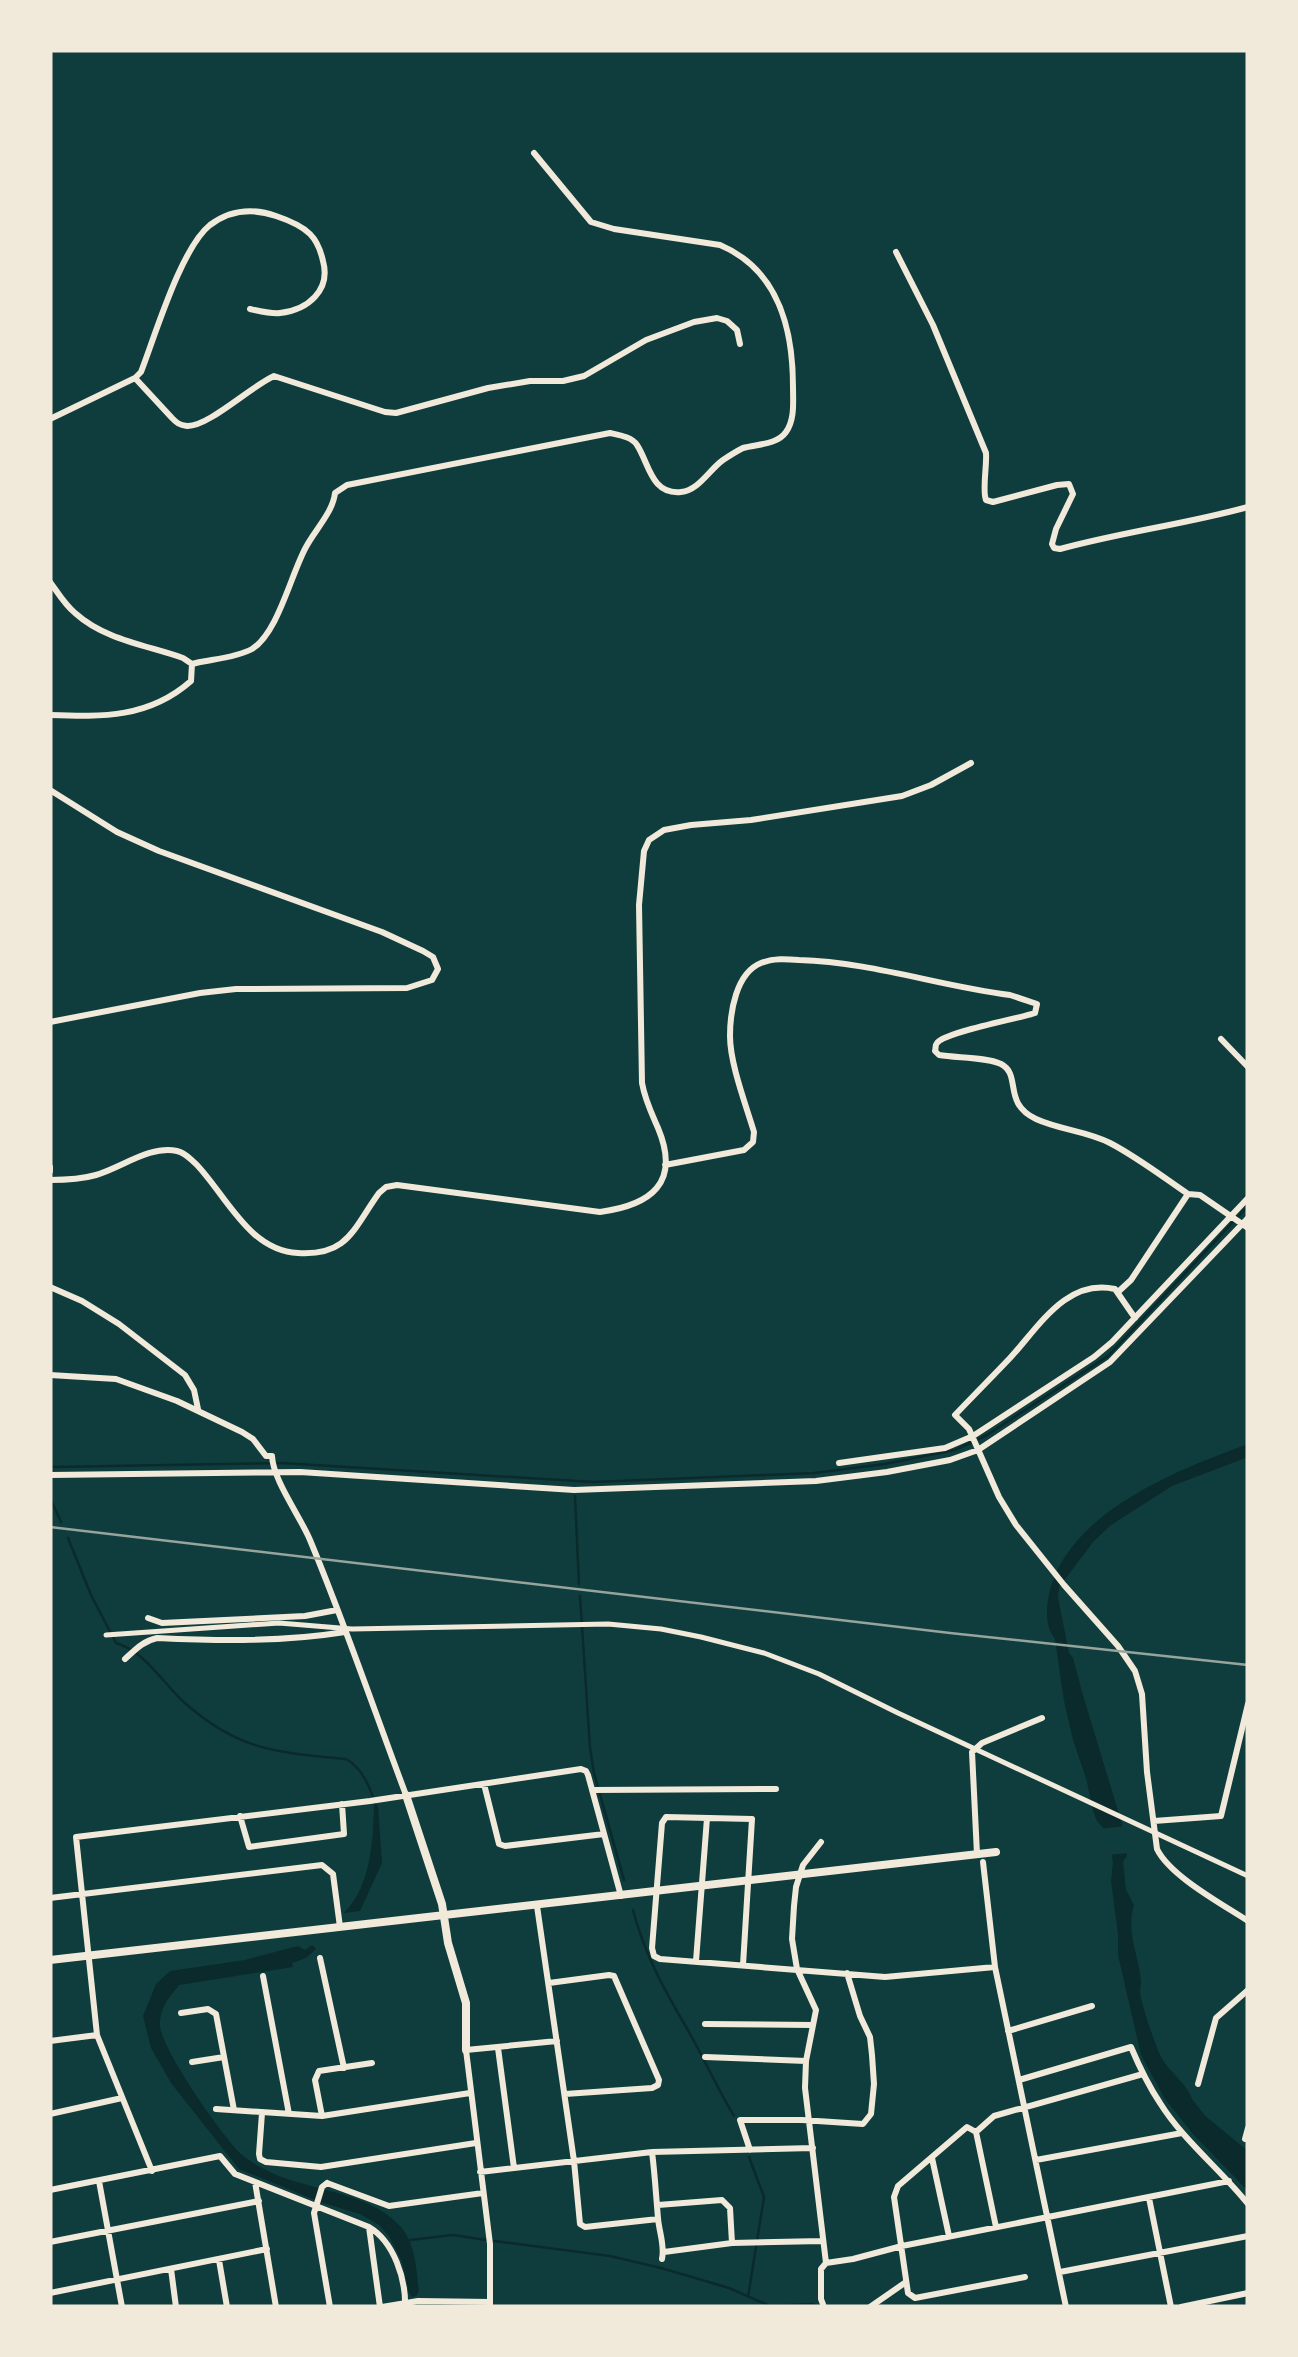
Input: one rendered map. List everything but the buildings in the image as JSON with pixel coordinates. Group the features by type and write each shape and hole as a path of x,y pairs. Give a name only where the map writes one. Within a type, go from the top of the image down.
{"street":[{"path":"50,582 72,610 93,628 192,664 255,647 279,612 306,547 334,502 334,493 341,488 610,434 636,443 656,483 664,489 685,492 723,460 742,449 770,442 787,431 794,413 793,353 786,318 775,292 754,266 720,246 591,222 534,153"},
{"path":"50,419 135,378 183,266 204,232 227,216 260,210 309,233 322,255 326,281 321,291 294,310 278,313 250,309"},
{"path":"896,252 933,325 986,453 986,500 994,502 1068,484 1073,494 1052,544 1060,549 1248,507"},
{"path":"135,378 178,424 189,426 208,421 256,384 274,376 396,413 488,388 584,376 646,340 694,322 717,318 728,321 737,330 740,344"},
{"path":"50,715 108,716 141,710 191,681 192,664"},
{"path":"50,1180 84,1178 148,1154 178,1151 210,1179 256,1236 285,1252 312,1254 340,1246 378,1193 397,1184 600,1212 646,1199 660,1184 665,1165 663,1145 642,1083 639,905 644,851 649,840 664,830 691,825 750,820 902,796 970,763"},
{"path":"50,790 118,832 159,851 382,932 434,957 438,969 432,980 406,988 200,992 50,1022"},
{"path":"665,1165 744,1150 753,1142 754,1132 731,1050 738,988 742,979 762,962 824,960 1010,995 1037,1004 1035,1013 956,1033 939,1041 935,1051 1004,1066 1010,1072 1021,1109 1035,1118 1109,1142 1188,1194 1200,1195 1238,1221"},
{"path":"1221,1040 1248,1067"},
{"path":"1118,1292 1131,1280 1188,1194"},
{"path":"839,1464 975,1442 1110,1362 1238,1221 1248,1198"},
{"path":"50,1474 273,1466 574,1490 816,1481 950,1460 1104,1350 1238,1221 1248,1218"},
{"path":"50,1287 119,1324 184,1375 194,1390 198,1410"},
{"path":"1134,1318 1118,1292 1107,1287 1083,1291 1059,1303 955,1415 969,1429 1007,1511 1135,1671 1142,1694 1143,1737 1157,1849 1168,1865 1248,1921"},
{"path":"50,1375 116,1380 198,1410 252,1439 266,1456 272,1456 337,1610 431,1868 466,2004 470,2093 489,2240 490,2305 410,2303 381,2307 369,2227"},
{"path":"148,1618 162,1623 305,1616 337,1610"},
{"path":"110,1635 279,1623 344,1630"},
{"path":"131,1654 158,1638 217,1641 293,1638 344,1630 582,1624 661,1629 736,1644 820,1674 1248,1876"},
{"path":"1154,1822 1221,1816 1248,1704"},
{"path":"1042,1718 982,1743 971,1757 995,1967 1066,2307"},
{"path":"152,2170 96,2035 76,1837 406,1796 582,1769 596,1789 621,1896"},
{"path":"484,1784 499,1844 604,1834"},
{"path":"596,1789 776,1788"},
{"path":"240,1816 249,1847 344,1834 342,1804"},
{"path":"743,1965 752,1819 666,1818 662,1824 656,1892 654,1956 660,1958 885,1977 995,1967"},
{"path":"696,1961 706,1818"},
{"path":"821,1842 800,1875 792,1940 797,1969 816,2010 805,2088 826,2264"},
{"path":"50,1960 980,1858 996,1852"},
{"path":"50,1898 322,1865 333,1874 340,1927"},
{"path":"537,1906 580,2224 586,2227 658,2219"},
{"path":"320,1958 344,2068"},
{"path":"750,2151 740,2120 863,2124 871,2114 874,2084 870,2037 847,1973"},
{"path":"263,1976 289,2114"},
{"path":"549,1983 614,1976 659,2080 652,2088 565,2094"},
{"path":"1198,2084 1216,2018 1248,1990"},
{"path":"1008,2031 1092,2006"},
{"path":"181,2013 208,2008 216,2014 234,2110"},
{"path":"705,2024 812,2024"},
{"path":"50,2041 96,2035"},
{"path":"466,2050 556,2041"},
{"path":"1019,2080 1131,2047 1161,2106 1248,2204"},
{"path":"498,2048 514,2168"},
{"path":"192,2062 224,2056"},
{"path":"706,2057 806,2062"},
{"path":"322,2116 315,2080 318,2072 372,2063"},
{"path":"976,2132 994,2116 1142,2074"},
{"path":"216,2109 322,2116 470,2093"},
{"path":"50,2114 122,2098"},
{"path":"262,2113 258,2154 266,2162 325,2166 476,2144"},
{"path":"996,2227 976,2132 968,2127 898,2186 894,2196 908,2293 916,2298 1025,2277"},
{"path":"1245,2140 1248,2128"},
{"path":"1036,2160 1182,2133"},
{"path":"480,2172 652,2152 813,2148"},
{"path":"652,2152 663,2255 732,2243 822,2241"},
{"path":"50,2190 220,2156 236,2174 369,2227 390,2248 410,2303"},
{"path":"932,2158 949,2236"},
{"path":"325,2166 325,2185 314,2213 330,2307"},
{"path":"99,2181 122,2307"},
{"path":"824,2307 821,2269 826,2264 1229,2181"},
{"path":"255,2182 276,2307"},
{"path":"325,2185 389,2206 483,2193"},
{"path":"1148,2198 1170,2307"},
{"path":"658,2205 722,2200 730,2208 732,2243"},
{"path":"50,2242 258,2202"},
{"path":"1060,2272 1248,2236"},
{"path":"50,2294 267,2249"},
{"path":"219,2260 227,2307"},
{"path":"171,2269 176,2307"},
{"path":"870,2307 907,2282"},
{"path":"1180,2307 1248,2294"}],"water":[{"path":"1248,1444 1248,1457 1172,1486 1111,1525 1059,1587 1058,1598 1069,1653 1122,1824 1127,1856 1123,1862 1126,1890 1134,1905 1132,1935 1148,2023 1161,2057 1193,2101 1248,2151 1248,2191 1165,2099 1141,2055 1118,1955 1111,1881 1113,1862 1107,1832 1093,1811 1073,1740 1047,1612 1060,1565 1102,1517 1159,1481"},
{"path":"378,1805 382,1863 360,1911 344,1913 365,1877 374,1806"},
{"path":"312,1945 316,1949 292,1963 293,1967 179,1985 162,2013 163,2037 194,2092 243,2156 277,2175 369,2204 400,2226 414,2257 419,2291 416,2296 409,2293 402,2262 379,2225 360,2214 239,2169 171,2083 151,2048 143,2016 156,1984 170,1971 245,1960 298,1946 305,1950"}],"pier":[{"path":"1126,1826 1129,1853 1107,1855 1098,1829"}],"waterway":[{"path":"50,1467 282,1463 594,1482 814,1473 955,1450 987,1435 1108,1356 1248,1206"},
{"path":"575,1496 579,1584"},
{"path":"50,1498 61,1522"},
{"path":"68,1538 116,1643 136,1653 186,1704 225,1732 261,1747 346,1759 362,1774 376,1808"},
{"path":"580,1596 590,1748 624,1880"},
{"path":"633,1910 655,1969 734,2116"},
{"path":"748,2297 764,2197 749,2157"},
{"path":"410,2240 453,2235 486,2240"},
{"path":"494,2241 610,2256 729,2288 770,2306 817,2307"}],"railway":[{"path":"50,1527 1248,1665"}]}
